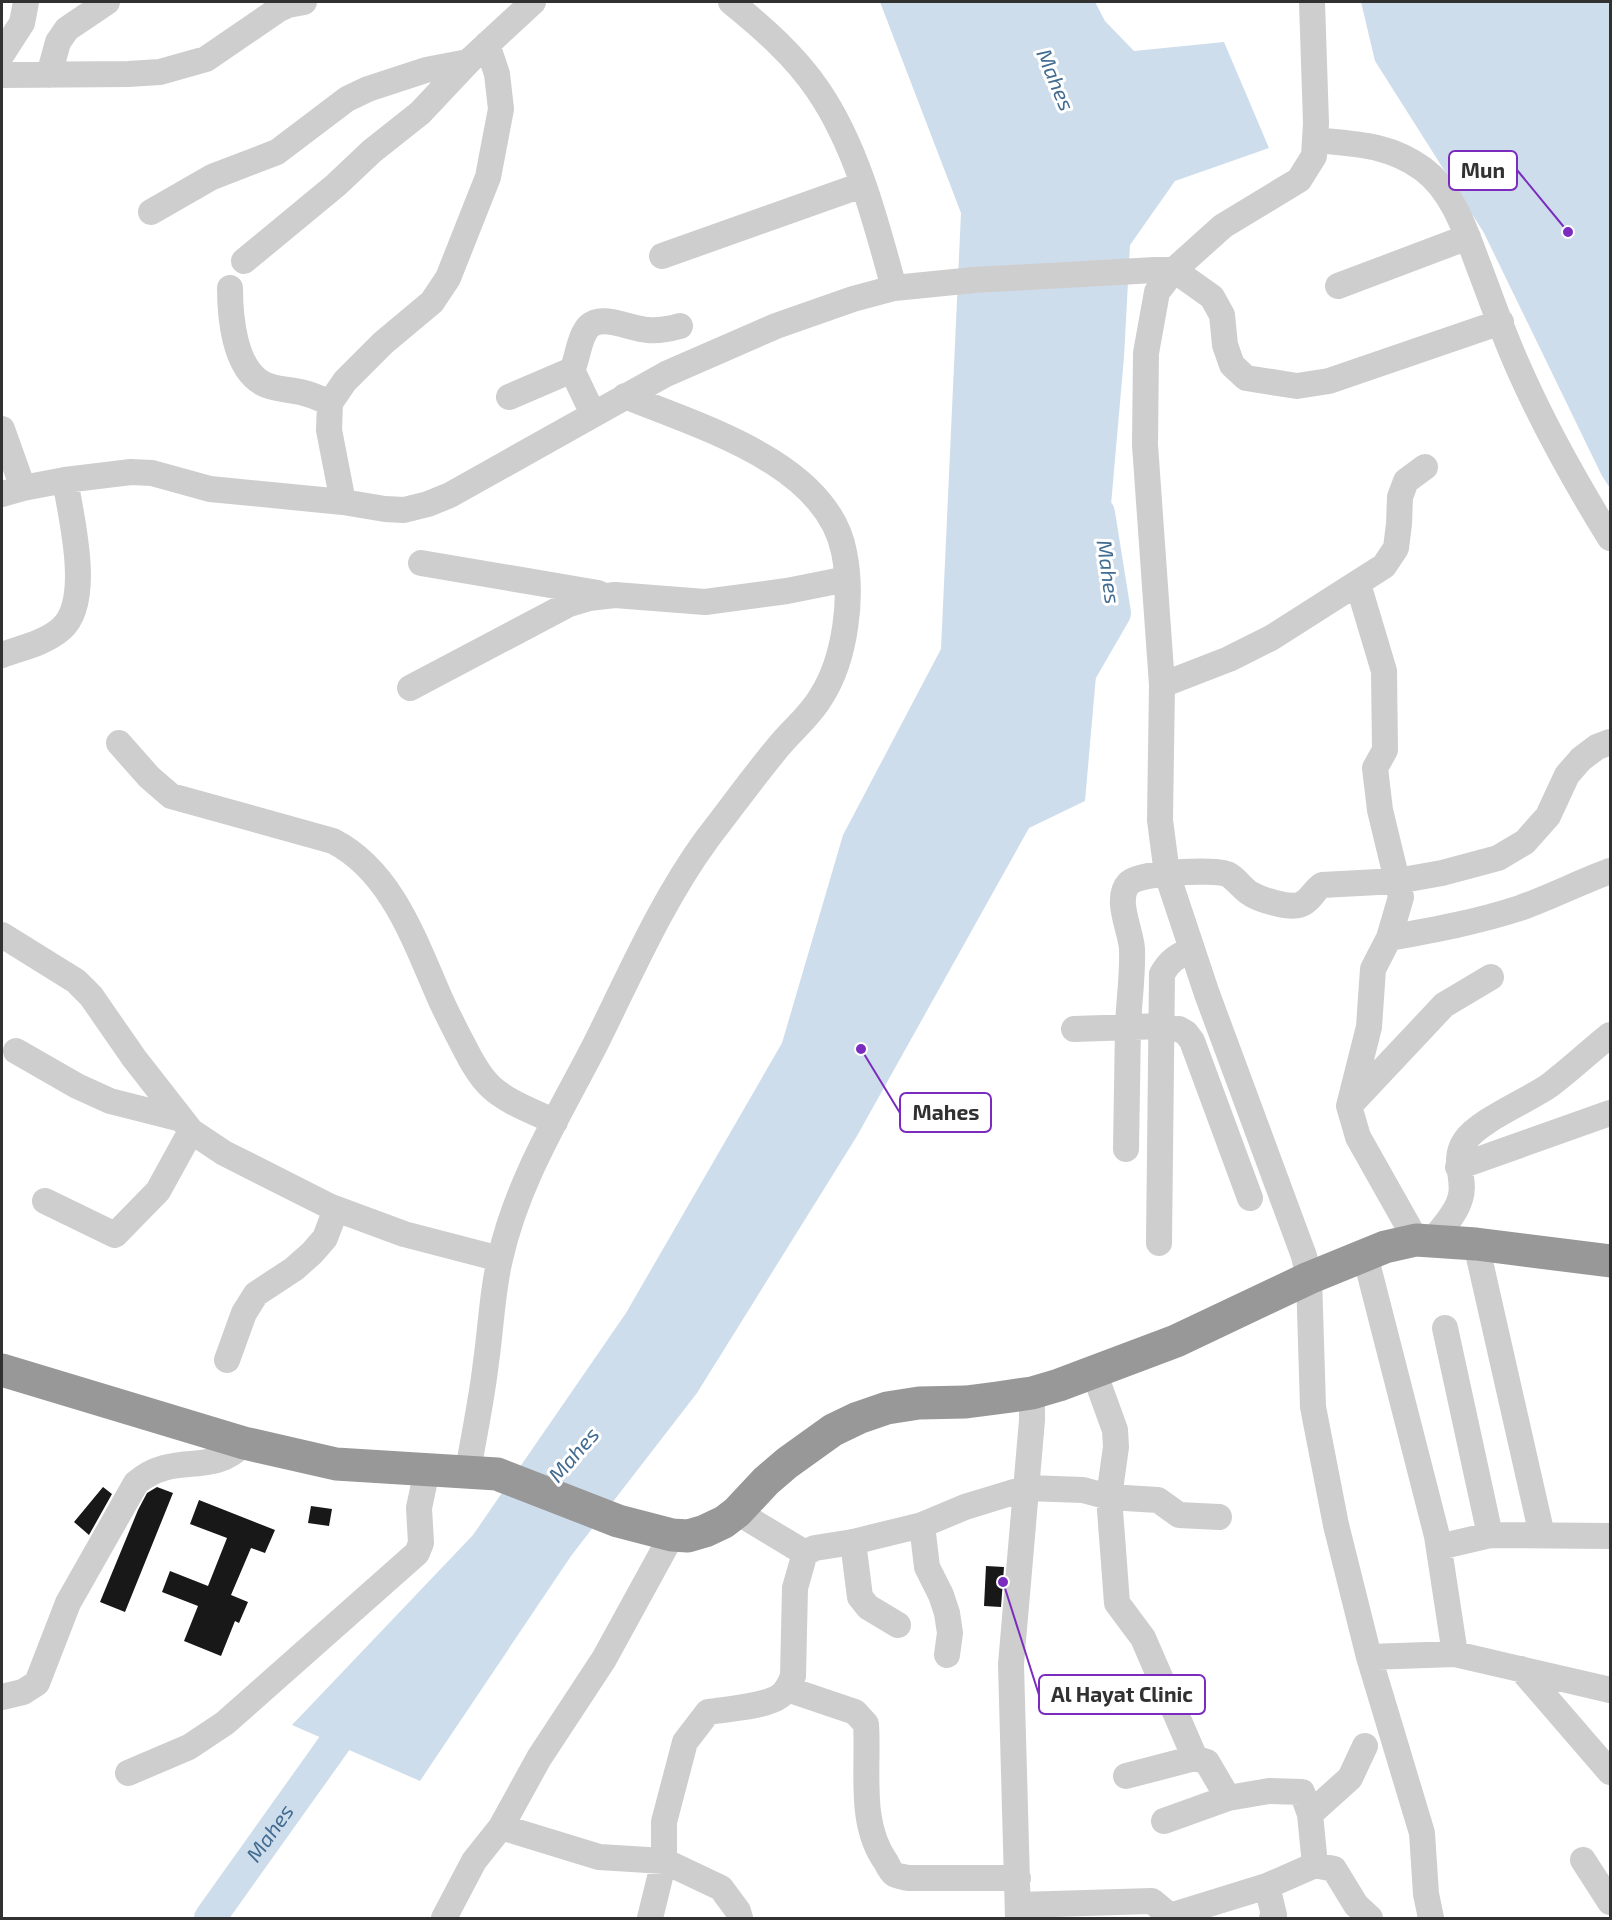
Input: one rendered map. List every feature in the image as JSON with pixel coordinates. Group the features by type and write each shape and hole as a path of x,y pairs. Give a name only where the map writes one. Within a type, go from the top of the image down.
{"highway":[{"path":"2,1370 244,1443 336,1464 482,1473 618,1521 672,1535 687,1536 705,1532 724,1522 787,1462 833,1430 858,1418 887,1408 920,1403 966,1402 1032,1393 1176,1341 1309,1278 1385,1247 1424,1241 1476,1244 1611,1261"}],"street":[{"path":"6,41 22,23 26,2"},
{"path":"49,75 58,42 67,29 108,2"},
{"path":"2,75 160,72 191,64 216,52 279,9 302,2"},
{"path":"244,261 336,185 372,151 420,113 468,62 533,2"},
{"path":"731,2 764,29 817,88 841,133 862,185 894,288"},
{"path":"1312,2 1316,123 1314,156 1299,180 1223,226 1174,270 1157,292 1146,353 1145,445 1162,685 1160,820 1167,874 1191,950 1300,1239 1309,1278 1312,1407 1336,1525 1369,1657 1422,1833 1426,1894 1431,1918"},
{"path":"343,502 328,430 330,403 345,381 370,355 432,302 448,278 488,177 501,109 497,74 487,44"},
{"path":"151,213 212,177 277,152 347,99 368,89 426,70 468,62"},
{"path":"1315,140 1376,146 1398,154 1425,170 1447,195 1468,237 1518,368 1552,439 1611,538"},
{"path":"662,256 862,185"},
{"path":"1338,286 1468,237"},
{"path":"2,429 12,491 65,480 131,472 152,473 210,489 404,510 450,495 666,374 776,326 833,305 894,288 974,280 1174,270 1212,297 1222,315 1225,345 1232,365 1246,378 1297,386 1329,381 1501,322"},
{"path":"230,288 233,333 239,351 253,375 261,383 303,393 330,403"},
{"path":"593,414 572,370 584,333 590,325 599,320 659,331 681,326"},
{"path":"510,397 572,370"},
{"path":"482,1473 486,1368 500,1259 524,1184 666,902 705,842 822,695 842,646 847,613 844,551 837,527 822,505 797,479 766,457 735,441 625,396"},
{"path":"1162,685 1229,659 1271,638 1384,566 1396,548 1400,497 1406,481 1425,467"},
{"path":"2,655 50,637 62,629 75,606 78,583 76,547 65,480"},
{"path":"421,563 615,595 705,602 787,591 847,579"},
{"path":"1358,584 1384,671 1385,750 1375,768 1380,810 1401,897 1389,938 1373,969 1369,1028 1348,1106 1358,1137 1424,1241 1460,1200 1462,1188 1458,1167 1459,1154 1465,1140 1476,1129 1549,1086 1611,1035"},
{"path":"410,688 569,604 589,598 615,595"},
{"path":"1126,1149 1132,946 1123,901 1124,892 1129,883 1139,877 1153,874 1218,871 1230,875 1251,894 1283,905 1298,905 1308,901 1314,890 1322,885 1397,881 1442,873 1498,858 1525,842 1548,816 1567,775 1581,759 1598,747 1611,742"},
{"path":"119,743 149,777 171,796 333,841 349,849 364,861 396,903 440,999 473,1063 491,1087 512,1101 555,1122"},
{"path":"1389,938 1462,925 1522,907 1578,882 1611,871"},
{"path":"2,935 18,947 63,972 91,996 134,1058 186,1125 224,1153 336,1209 404,1234 500,1259"},
{"path":"1159,1243 1162,974 1176,957 1191,950"},
{"path":"1348,1106 1444,1005 1491,977"},
{"path":"1074,1029 1162,1026 1179,1029 1186,1033 1192,1041 1250,1197"},
{"path":"16,1051 77,1086 110,1101 186,1125"},
{"path":"1458,1167 1611,1113"},
{"path":"45,1201 115,1235 158,1191 186,1125"},
{"path":"226,1360 244,1313 256,1294 294,1269 312,1253 325,1238 336,1209"},
{"path":"1476,1244 1542,1535"},
{"path":"1365,1255 1439,1547 1455,1654"},
{"path":"1445,1328 1490,1535"},
{"path":"1094,1372 1115,1430 1116,1447 1109,1497 1117,1603 1143,1638 1195,1758"},
{"path":"1032,1393 1032,1420 1011,1664 1019,1912 1152,1902 1170,1916 1266,1886 1315,1864 1334,1869 1356,1905 1370,1918"},
{"path":"2,1697 23,1692 36,1683 68,1603 136,1483 146,1473 157,1468 220,1460 238,1450 244,1443"},
{"path":"128,1773 189,1747 225,1723 417,1553 421,1543 419,1508 427,1470"},
{"path":"650,1918 664,1861 663,1822 685,1742 708,1712 764,1703 779,1698 787,1689 793,1676 795,1587 805,1553 815,1548 853,1542 922,1525 965,1507 1026,1488 1083,1490 1109,1497 1158,1500 1179,1515 1219,1517"},
{"path":"737,1512 805,1553"},
{"path":"922,1525 927,1567 947,1613 950,1633 946,1655"},
{"path":"444,1918 474,1861 501,1827 539,1758 603,1659 672,1535"},
{"path":"1439,1547 1490,1535 1611,1536"},
{"path":"853,1542 860,1597 868,1607 898,1625"},
{"path":"1369,1657 1455,1654 1611,1690"},
{"path":"1521,1669 1611,1772"},
{"path":"787,1689 855,1712 866,1724 866,1784 869,1818 879,1850 894,1874 908,1878 1018,1878"},
{"path":"1310,1814 1350,1778 1365,1746"},
{"path":"1126,1776 1195,1758 1207,1762 1228,1798"},
{"path":"1164,1821 1228,1798 1269,1791 1302,1792 1310,1814 1315,1864"},
{"path":"501,1827 599,1857 664,1861 721,1888 738,1911 740,1918"},
{"path":"1583,1860 1611,1902"},
{"path":"1266,1886 1274,1915 1272,1918"}],"water":[{"path":"880,2 1095,2 1105,21 1134,51 1224,42 1269,148 1175,181 1130,245 1124,357 1085,801 1029,828 857,1136 697,1393 571,1556 420,1781 292,1725 473,1535 626,1313 782,1043 843,835 941,649 961,213"},
{"path":"1361,2 1610,2 1610,488 1602,476 1484,233 1375,61"}],"building":[{"path":"103,1487 112,1494 89,1535 74,1522"},
{"path":"157,1487 173,1493 125,1612 100,1602 138,1510 147,1493"},
{"path":"199,1500 275,1530 265,1553 251,1548 231,1595 248,1602 239,1623 235,1621 221,1656 184,1641 198,1606 162,1592 170,1571 208,1586 227,1538 190,1524"},
{"path":"311,1506 332,1509 329,1526 308,1523"},
{"path":"986,1566 1004,1567 1001,1607 984,1606"}],"waterway":[{"name":"Mahes","path":"1078,677 1115,613 1099,513"},
{"name":"Mahes","path":"210,1918 359,1709"}],"place":[{"name":"Mun","path":"1568,232"},
{"name":"Mahes","path":"861,1049"},
{"name":"Al Hayat Clinic","path":"1003,1582"}]}
